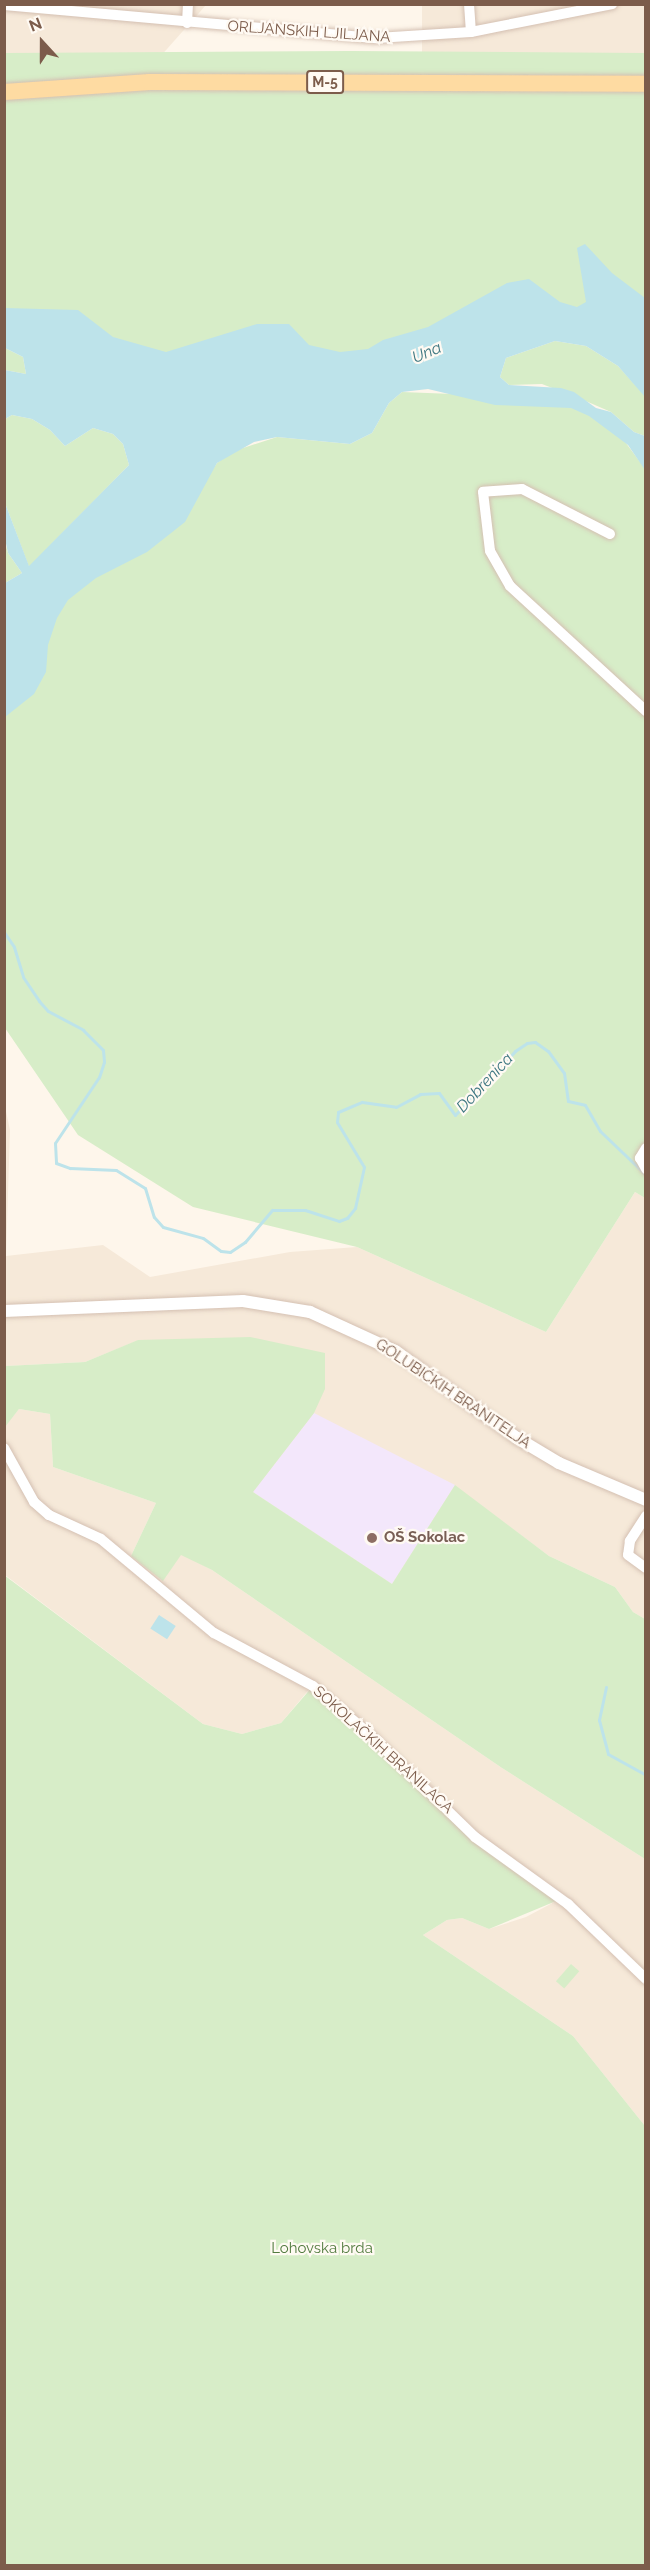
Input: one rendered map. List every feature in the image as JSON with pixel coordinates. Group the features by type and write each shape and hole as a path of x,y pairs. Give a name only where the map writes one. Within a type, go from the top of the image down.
{"main road":[{"name":"M-5","path":"4,92 150,82 645,84"}],"street":[{"path":"187,23 188,4"},
{"path":"469,4 471,32"},
{"name":"ORLJANSKIH LJILJANA","path":"4,5 376,38 471,32 612,4"},
{"path":"610,534 522,489 483,492 490,551 510,586 645,711"},
{"path":"645,1148 640,1162 645,1169"},
{"name":"GOLUBIĆKIH BRANITELJA","path":"4,1311 243,1301 310,1312 395,1351 517,1438 559,1463 645,1500"},
{"name":"SOKOLAČKIH BRANILACA","path":"4,1448 34,1502 44,1511 101,1539 214,1633 313,1686 368,1732 475,1837 568,1904 645,1979"},
{"path":"645,1516 630,1541 628,1555 645,1568"}],"shaded area":[{"path":"5,5 206,5 159,58 5,65"},
{"path":"422,5 645,5 645,78 422,78"},
{"path":"4,1102 10,1130 6,1256 103,1245 150,1277 290,1252 357,1247 546,1332 635,1192 645,1198 645,1619 633,1612 615,1587 549,1556 455,1486 392,1584 253,1492 139,1340 85,1362 5,1366"},
{"path":"19,1409 50,1414 53,1467 156,1503 131,1556 163,1580 181,1554 212,1570 502,1768 645,1859 645,2126 573,2036 423,1935 447,1920 462,1918 489,1929 526,1917 560,1899 489,1848 312,1686 281,1723 242,1734 203,1724 5,1575 4,1427"},
{"name":"OŠ Sokolac","path":"314,1413 455,1485 392,1584 253,1492"}],"green space":[{"path":"350,51 645,53 645,301 367,353 143,359 5,314 5,53"},
{"path":"555,341 586,346 618,366 646,397 645,436 634,432 611,412 588,402 542,384 509,385 500,377 506,358"},
{"path":"5,348 23,357 26,374 5,370"},
{"path":"402,392 531,397 579,406 614,427 646,470 645,1198 635,1192 546,1332 357,1247 193,1207 78,1135 5,1028 4,692 40,622 203,485 217,463 234,451 277,437 350,444 372,433 389,403"},
{"path":"12,415 32,419 50,430 65,446 93,428 113,434 123,444 129,465 29,567 5,503 5,419"},
{"path":"4,539 8,553 22,573 5,583"},
{"path":"250,1337 325,1353 325,1389 314,1413 253,1492 392,1584 455,1485 549,1556 615,1587 633,1612 645,1619 645,1859 502,1768 212,1570 181,1555 163,1581 131,1556 156,1503 53,1467 50,1414 19,1409 5,1427 5,1366 85,1362 138,1340"},
{"name":"Lohovska brda","path":"4,1575 203,1724 242,1734 281,1723 313,1686 458,1820 561,1899 489,1929 462,1918 447,1920 423,1935 573,2036 645,2126 645,2565 5,2565"},
{"path":"571,1964 579,1971 564,1989 556,1981"}],"water":[{"name":"Una","path":"585,244 612,273 645,298 645,397 618,366 586,346 555,341 506,358 500,377 509,385 561,388 574,392 596,408 611,412 634,432 645,436 645,470 628,445 589,416 571,408 495,405 428,389 402,392 389,403 372,433 350,444 277,437 254,442 217,463 185,522 147,552 96,578 68,600 57,618 48,645 46,672 34,694 5,717 5,583 22,573 8,553 5,539 5,503 29,566 129,465 123,444 113,434 93,428 65,446 50,430 32,419 12,415 5,419 5,370 26,374 23,357 5,348 5,308 78,310 113,337 166,352 257,324 289,324 309,345 340,352 368,349 383,340 428,327 507,283 529,279 560,302 577,307 586,302 577,248"},
{"path":"159,1615 176,1626 167,1639 150,1628"}],"waterway":[{"name":"Dobrenica","path":"4,932 14,947 23,977 39,1001 48,1011 83,1030 103,1050 104,1062 99,1077 55,1143 56,1163 70,1168 116,1170 145,1188 154,1217 163,1227 203,1238 221,1251 230,1252 245,1242 272,1210 305,1210 339,1221 347,1218 355,1208 364,1167 337,1122 338,1112 362,1102 396,1107 420,1094 439,1093 455,1115 515,1051 527,1043 535,1042 548,1051 564,1073 568,1101 585,1105 600,1131 646,1175"},
{"path":"606,1687 599,1720 608,1754 646,1775"}],"place":[{"name":"OŠ Sokolac","path":"372,1538"}]}
